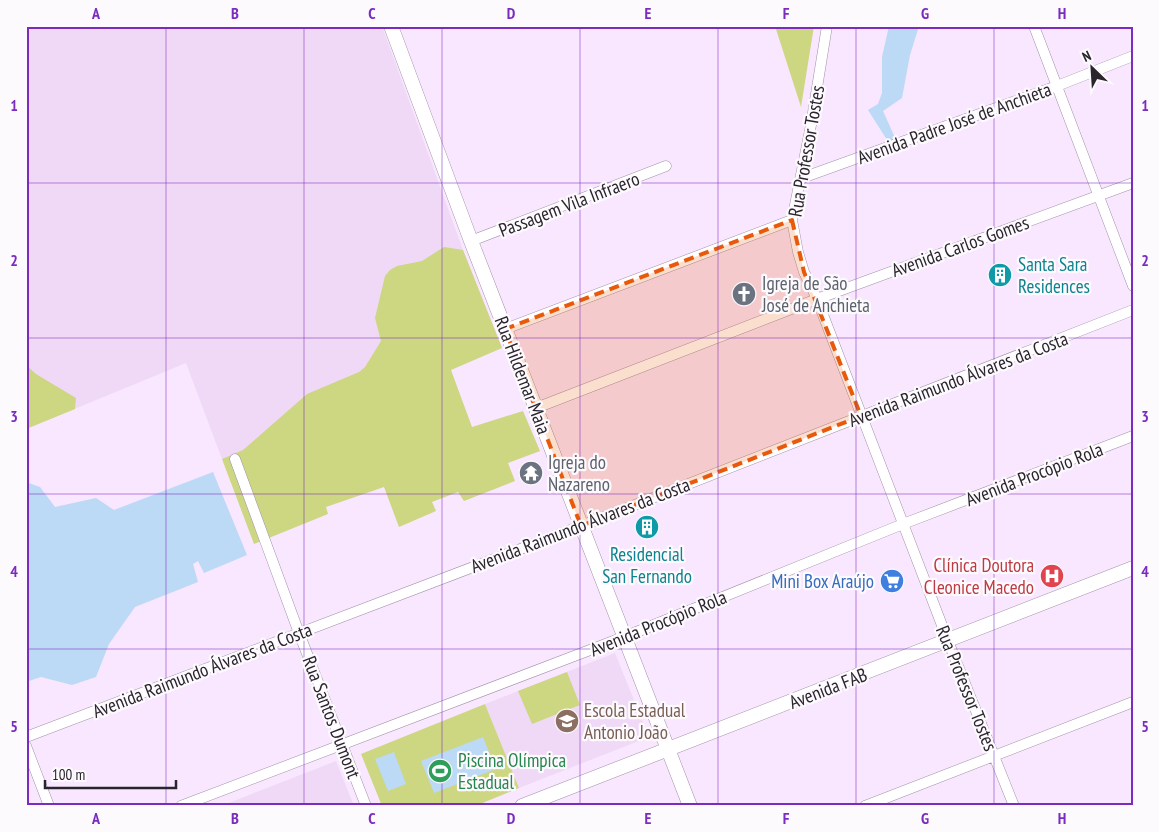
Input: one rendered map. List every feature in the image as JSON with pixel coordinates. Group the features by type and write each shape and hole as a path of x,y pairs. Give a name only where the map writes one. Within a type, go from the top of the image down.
{"street":[{"name":"Rua Hildemar Maia","path":"391,26 471,241 690,806"},
{"name":"Rua Professor Tostes","path":"827,26 802,178 792,220 802,266 817,299 948,642 1014,806"},
{"path":"1034,26 1133,286"},
{"name":"Avenida Padre José de Anchieta","path":"802,178 1057,86 1133,56"},
{"name":"Passagem Vila Infraero","path":"471,241 666,166"},
{"name":"Avenida Carlos Gomes","path":"536,408 817,299 1133,183"},
{"path":"505,329 792,220"},
{"name":"Avenida Raimundo Álvares da Costa","path":"26,738 581,526 1133,310"},
{"name":"Avenida Procópio Rola","path":"182,806 624,637 903,524 1133,436"},
{"name":"Rua Santos Dumont","path":"235,459 299,633 366,806"},
{"name":"Avenida FAB","path":"522,806 948,642 1133,568"},
{"path":"865,806 1133,702"},
{"path":"26,746 49,806"}],"highlighted area":[{"path":"792,220 804,272 861,416 581,526 505,329"}],"shaded area":[{"path":"26,26 382,26 463,250 502,348 222,459 186,363 26,429"},
{"name":"Escola Estadual Antonio João","path":"615,653 649,737 519,788 485,704"},
{"path":"336,761 354,806 221,806"}],"green space":[{"path":"775,26 814,26 801,107"},
{"path":"444,247 463,250 502,348 451,370 472,427 523,411 540,451 508,463 515,481 464,501 458,492 432,502 436,511 399,527 384,487 326,507 328,514 254,544 222,459 243,450 307,394 359,372 365,367 381,341 375,318 385,276 397,266 422,261"},
{"path":"26,365 36,374 76,398 75,409 26,429"},
{"path":"567,672 580,705 532,724 518,691"},
{"name":"Piscina Olímpica Estadual","path":"485,704 519,788 475,806 382,806 361,754"}],"water":[{"path":"889,26 919,26 910,55 902,98 883,111 896,140 889,143 868,110 878,104 882,93 882,57"},
{"path":"213,472 247,555 204,573 198,561 193,564 198,582 135,607 109,644 96,677 72,685 41,677 26,682 26,482 40,487 55,507 96,498 114,510"},
{"path":"483,737 496,769 434,793 421,761"},
{"path":"394,752 406,784 388,791 375,759"}],"place":[{"name":"Santa Sara Residences","path":"1000,275"},
{"name":"Igreja de São José de Anchieta","path":"744,294"},
{"name":"Igreja do Nazareno","path":"531,473"},
{"name":"Residencial San Fernando","path":"647,527"},
{"name":"Clínica Doutora Cleonice Macedo","path":"1052,576"},
{"name":"Mini Box Araújo","path":"892,581"},
{"name":"Escola Estadual Antonio João","path":"567,721"},
{"name":"Piscina Olímpica Estadual","path":"440,771"}]}
